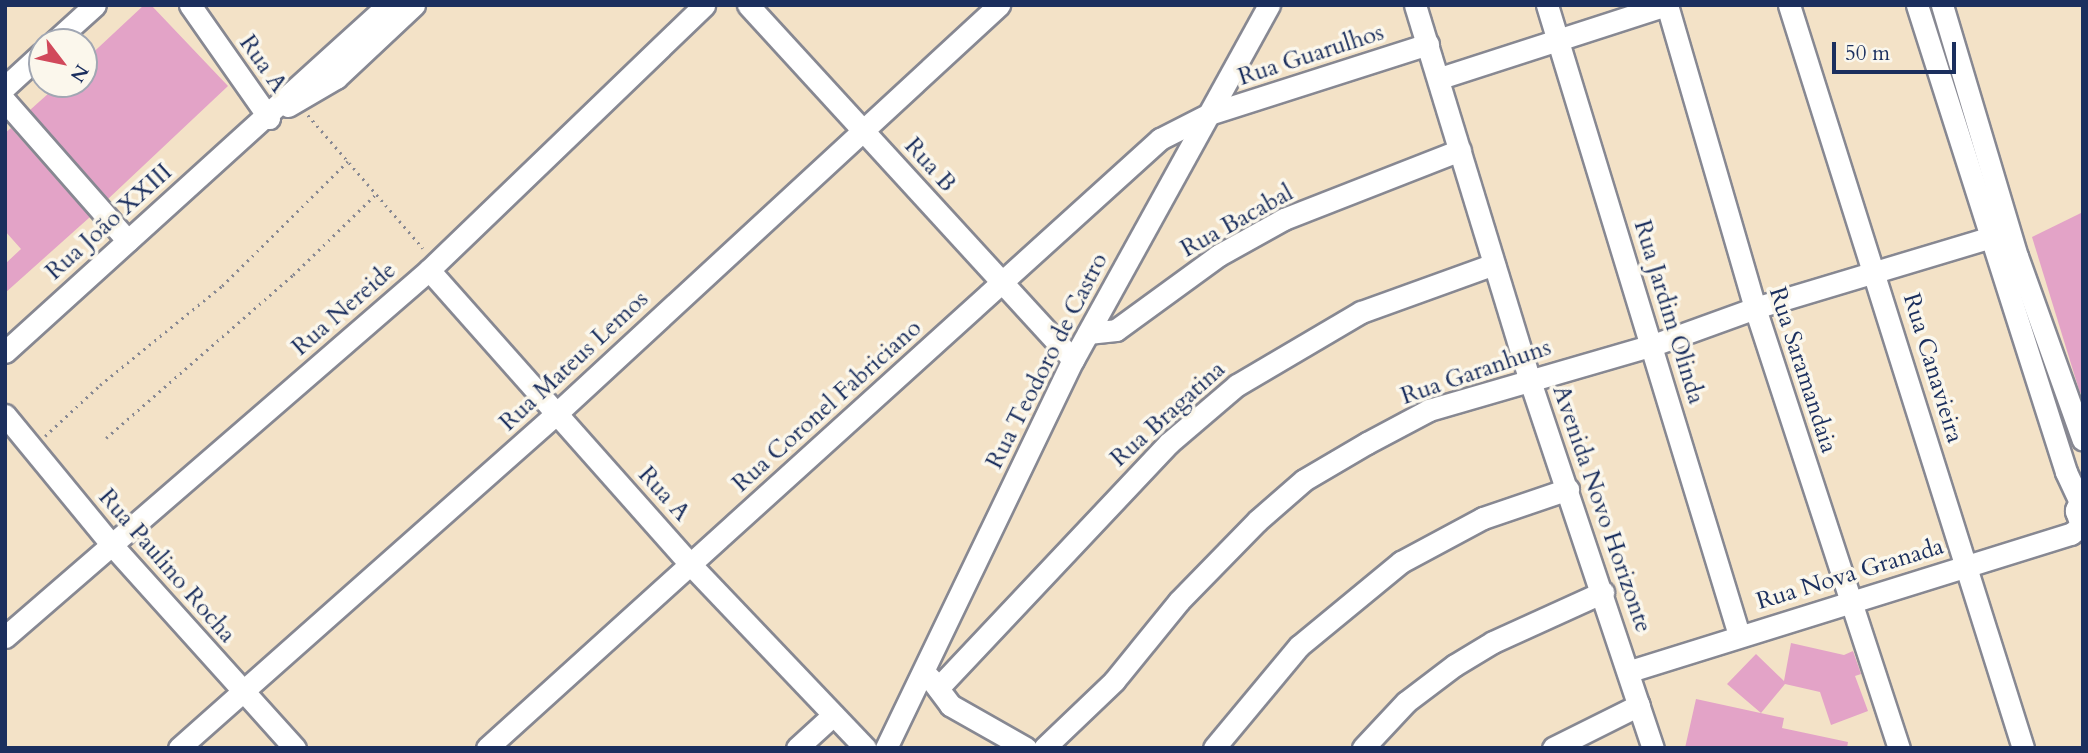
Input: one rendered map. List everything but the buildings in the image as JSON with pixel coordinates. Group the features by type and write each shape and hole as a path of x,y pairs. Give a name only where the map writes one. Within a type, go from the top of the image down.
{"street":[{"path":"70,28 95,5"},
{"name":"Rua A","path":"190,5 267,115"},
{"name":"Rua João XXIII","path":"5,352 388,5"},
{"name":"Rua João XXIII","path":"267,115 297,102 336,78 414,5"},
{"name":"Rua Nereide","path":"5,638 433,267 704,5"},
{"name":"Rua B","path":"748,5 1073,360"},
{"name":"Rua Mateus Lemos","path":"179,748 557,414 999,5"},
{"name":"Rua Teodoro de Castro","path":"891,745 923,670 1073,360 1269,5"},
{"name":"Avenida Novo Horizonte","path":"1415,5 1440,78 1529,378 1630,671 1653,748"},
{"name":"Rua Jardim Olinda","path":"1547,5 1740,635"},
{"path":"1440,78 1559,43 1666,5"},
{"name":"Rua Saramandaia","path":"1666,5 1755,308 1899,748"},
{"name":"Rua Canavieira","path":"1789,5 2024,748"},
{"path":"1917,5 2066,472 2082,513"},
{"path":"1942,5 2017,256 2075,393 2083,440"},
{"name":"Rua Guarulhos","path":"1209,114 1428,44"},
{"path":"5,87 28,66"},
{"path":"5,101 128,241"},
{"name":"Rua Coronel Fabriciano","path":"487,748 1123,169 1160,139 1209,114"},
{"name":"Rua Bacabal","path":"1088,333 1116,330 1219,255 1284,219 1460,150"},
{"name":"Rua Garanhuns","path":"1044,748 1114,681 1180,601 1248,531 1304,480 1429,410 1529,378 1653,345 1755,308 1991,237"},
{"name":"Rua Bragatina","path":"938,688 1169,443 1237,385 1361,312 1494,264"},
{"name":"Rua A","path":"433,267 557,414 691,565 865,748"},
{"name":"Rua Paulino Rocha","path":"5,415 111,544 295,748"},
{"path":"1214,748 1299,646 1401,562 1483,518 1568,489"},
{"name":"Rua Nova Granada","path":"1630,671 2071,534 2082,513"},
{"path":"1363,748 1406,702 1455,665 1493,642 1603,592"},
{"path":"923,670 965,715 1026,748"},
{"path":"1553,748 1639,705"},
{"path":"797,748 833,715"}],"path":[{"path":"297,102 376,194 433,267"},
{"path":"32,448 100,385 222,286 348,162"},
{"path":"106,438 293,275 376,194"}]}
